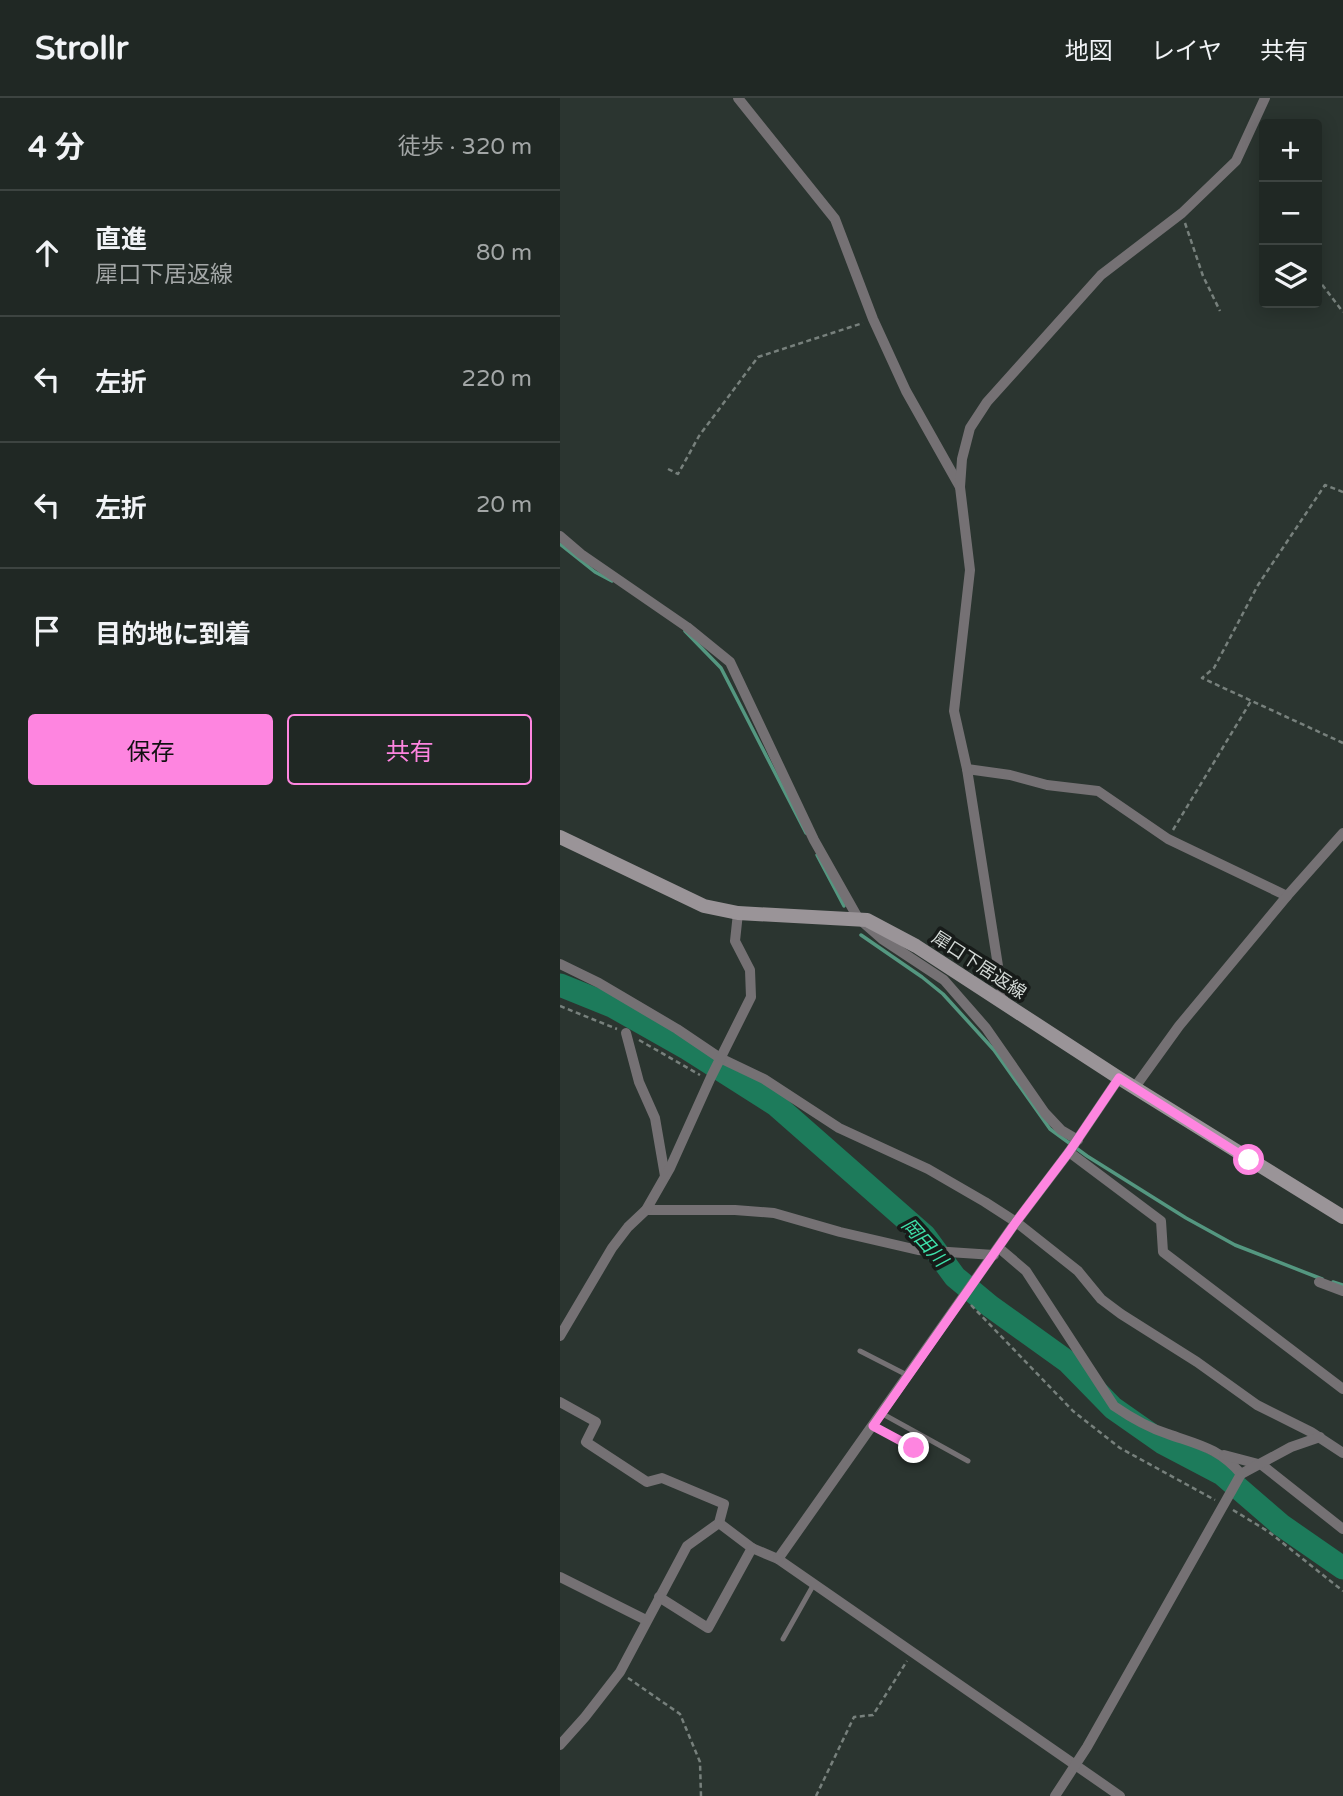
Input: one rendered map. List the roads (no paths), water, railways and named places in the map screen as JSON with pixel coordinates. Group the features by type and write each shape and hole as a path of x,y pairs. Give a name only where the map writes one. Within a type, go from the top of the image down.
{"main road":[{"name":"犀口下居返線","path":"560,836 705,906 738,913 867,920 916,947 1119,1078 1343,1217"}],"street":[{"path":"738,98 835,219 873,319 906,391 960,487"},
{"path":"1004,1004 967,769 954,711 970,570 960,487 961,459 970,428 987,402 1101,275 1182,213 1236,161 1265,98"},
{"path":"560,536 581,554 687,627 730,662 814,840 858,918 882,939 944,980 986,1028 1045,1113 1061,1130 1078,1140"},
{"path":"967,769 1010,775 1047,785 1098,791 1168,839 1287,896"},
{"path":"1135,1087 1179,1026 1343,833"},
{"path":"560,1336 612,1248 646,1210 751,997 750,970 735,941 738,913"},
{"path":"560,964 677,1029 720,1058 764,1079 839,1128 929,1169 1016,1222 1078,1271 1101,1299 1121,1314 1197,1362 1257,1405 1320,1437 1343,1453"},
{"path":"626,1033 639,1082 655,1118 665,1176"},
{"path":"778,1559 1016,1222 1078,1140 1119,1078"},
{"path":"1069,1152 1161,1222 1163,1252 1343,1389"},
{"path":"646,1210 736,1210 774,1213 839,1232 918,1250 997,1252 1027,1271 1114,1406 1128,1416 1167,1434 1198,1443 1218,1453 1262,1465 1343,1529"},
{"path":"1320,1282 1343,1291"},
{"path":"560,1402 596,1422 586,1442 646,1482 662,1478 724,1504 719,1523 687,1546 620,1672 560,1745"},
{"path":"1055,1796 1241,1474 1291,1447 1320,1437"},
{"path":"1218,1453 1241,1474"},
{"path":"719,1523 752,1548 778,1559 1120,1796"},
{"path":"659,1597 708,1628 752,1548"},
{"path":"560,1577 646,1620"}],"lane":[{"path":"860,1351 908,1376"},
{"path":"881,1413 968,1461"},
{"path":"873,1426 914,1448"},
{"path":"783,1639 814,1584"}],"waterway":[{"path":"560,544 595,572 612,581"},
{"path":"685,631 721,668 806,833"},
{"path":"817,855 844,906"},
{"path":"861,935 943,994 994,1050 1050,1129 1087,1156 1186,1218 1235,1245 1322,1279"},
{"name":"岡田川","path":"560,985 612,1006 688,1049 776,1105 925,1236 955,1277 990,1306 1068,1362 1113,1408 1163,1443 1222,1474 1281,1525 1343,1568"},
{"path":"1333,1282 1343,1285"}]}
